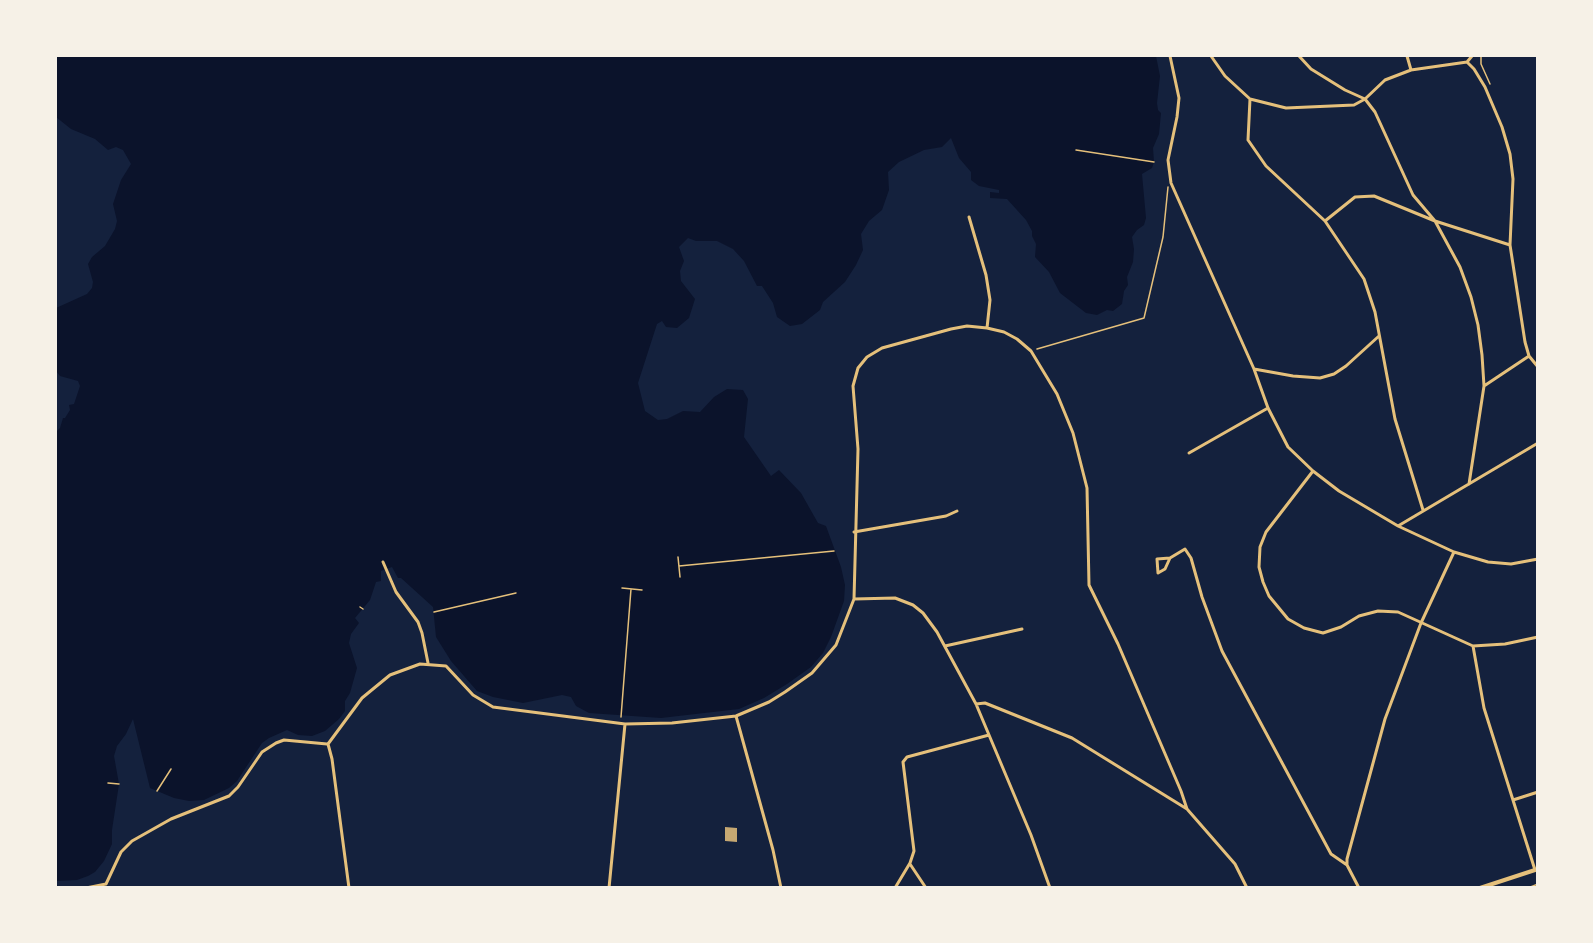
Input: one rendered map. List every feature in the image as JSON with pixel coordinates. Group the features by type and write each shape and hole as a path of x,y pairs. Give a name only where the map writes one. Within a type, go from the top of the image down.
{"street":[{"path":"1170,56 1179,98 1168,160 1170,184 1254,369 1268,408 1288,447 1313,471 1339,491 1398,526 1454,552 1488,562 1511,564 1538,559"},
{"path":"1211,56 1225,76 1250,99 1286,108 1354,105 1365,99 1385,80 1411,70 1467,62 1472,56"},
{"path":"1299,56 1311,69 1345,90 1365,99 1375,112 1413,195 1435,221 1460,267 1471,297 1482,355 1484,386 1469,484"},
{"path":"1407,56 1411,70"},
{"path":"1467,62 1485,87 1502,127 1510,154 1513,179 1510,245 1525,342 1529,356 1538,367"},
{"path":"1250,99 1248,140 1266,166 1325,221 1364,279 1375,312 1395,420 1423,510"},
{"path":"1325,221 1355,197 1374,196 1435,221 1510,245"},
{"path":"969,217 986,275 990,300 987,328"},
{"path":"328,744 362,698 381,681 401,669 428,663 446,666 473,695 493,707 625,724 672,723 736,716 769,702 812,673 836,645 854,599 858,449 853,386 858,368 867,357 882,348 968,326 1004,332 1017,339 1031,351 1057,394 1073,433 1087,488 1089,585 1119,644 1187,809"},
{"path":"1254,369 1320,378 1334,374 1346,366 1379,336"},
{"path":"1484,386 1529,356"},
{"path":"1190,453 1268,408"},
{"path":"1398,526 1538,442"},
{"path":"1313,471 1266,532 1260,548 1259,567 1269,596 1288,619 1304,628 1323,633 1341,627 1359,616 1378,611 1398,612 1473,646 1505,644 1538,637"},
{"path":"854,532 946,516 957,511"},
{"path":"1170,558 1165,569 1158,573 1157,558 1170,558 1185,549 1191,558 1202,597 1222,651 1331,854 1347,865"},
{"path":"1359,888 1347,865 1347,859 1385,719 1421,623 1454,552"},
{"path":"383,562 396,592 418,622 428,663"},
{"path":"854,599 895,598 923,613 945,646 976,704 1031,835 1050,888"},
{"path":"945,646 1023,629"},
{"path":"1473,646 1484,708 1536,869 1480,888"},
{"path":"976,704 985,703 1072,738 1187,809 1235,864 1247,888"},
{"path":"736,716 773,850 781,888"},
{"path":"609,888 625,724"},
{"path":"895,888 910,863 914,851 903,762 907,757 989,735"},
{"path":"86,888 106,886 121,852 132,841 171,819 229,796 238,787 262,752 269,747 284,740 328,744"},
{"path":"328,744 349,888"},
{"path":"1513,800 1538,792"},
{"path":"910,863 926,888"}],"path":[{"path":"1076,150 1154,162"},
{"path":"1031,351 1144,318 1162,237 1170,184"},
{"path":"679,566 834,551"},
{"path":"678,557 680,577"},
{"path":"622,588 642,590"},
{"path":"621,717 631,589"},
{"path":"434,612 516,593"},
{"path":"157,791 171,769"},
{"path":"108,783 119,784"},
{"path":"1527,888 1538,884"}],"water":[{"path":"56,56 1156,56 1160,76 1157,103 1161,113 1159,134 1153,148 1154,162 1152,168 1142,174 1146,218 1144,225 1132,237 1133,262 1127,277 1128,285 1124,291 1122,304 1113,311 1107,310 1097,315 1086,313 1060,293 1049,272 1035,257 1036,244 1026,220 1007,199 990,198 990,192 999,193 999,190 979,186 971,180 971,172 959,158 951,138 942,147 924,150 899,162 888,172 889,190 882,210 869,221 861,234 863,250 856,265 845,282 823,302 820,310 802,324 790,326 777,317 773,303 762,286 757,286 744,261 733,249 717,241 696,241 688,238 679,247 684,261 680,271 681,281 695,299 689,318 677,328 666,327 662,321 657,324 638,383 645,411 658,420 667,419 683,411 700,412 714,397 727,389 743,390 748,399 744,437 771,476 779,470 801,493 818,523 826,526 841,567 845,585 844,601 831,637 823,653 811,667 787,684 739,709 661,718 589,713 576,706 571,697 562,695 523,703 493,697 477,691 451,661 436,637 433,607 401,578 398,578 392,567 381,571 381,581 376,582 370,600 355,618 359,623 351,634 349,643 357,668 350,693 345,701 345,711 339,719 325,731 312,736 298,735 287,730 269,738 262,743 237,781 229,788 204,800 189,801 174,798 150,788 133,719 117,746 114,756 119,784 112,844 104,861 95,872 88,876 77,880 56,881 56,432 70,410 69,405 74,404 80,386 78,381 60,376 56,371 56,308 87,294 92,288 93,282 88,264 92,257 105,246 115,229 117,221 113,204 121,180 131,164 123,150 116,147 108,150 95,139 71,129 56,117"}],"building":[{"path":"725,827 737,828 737,842 725,841"}]}
